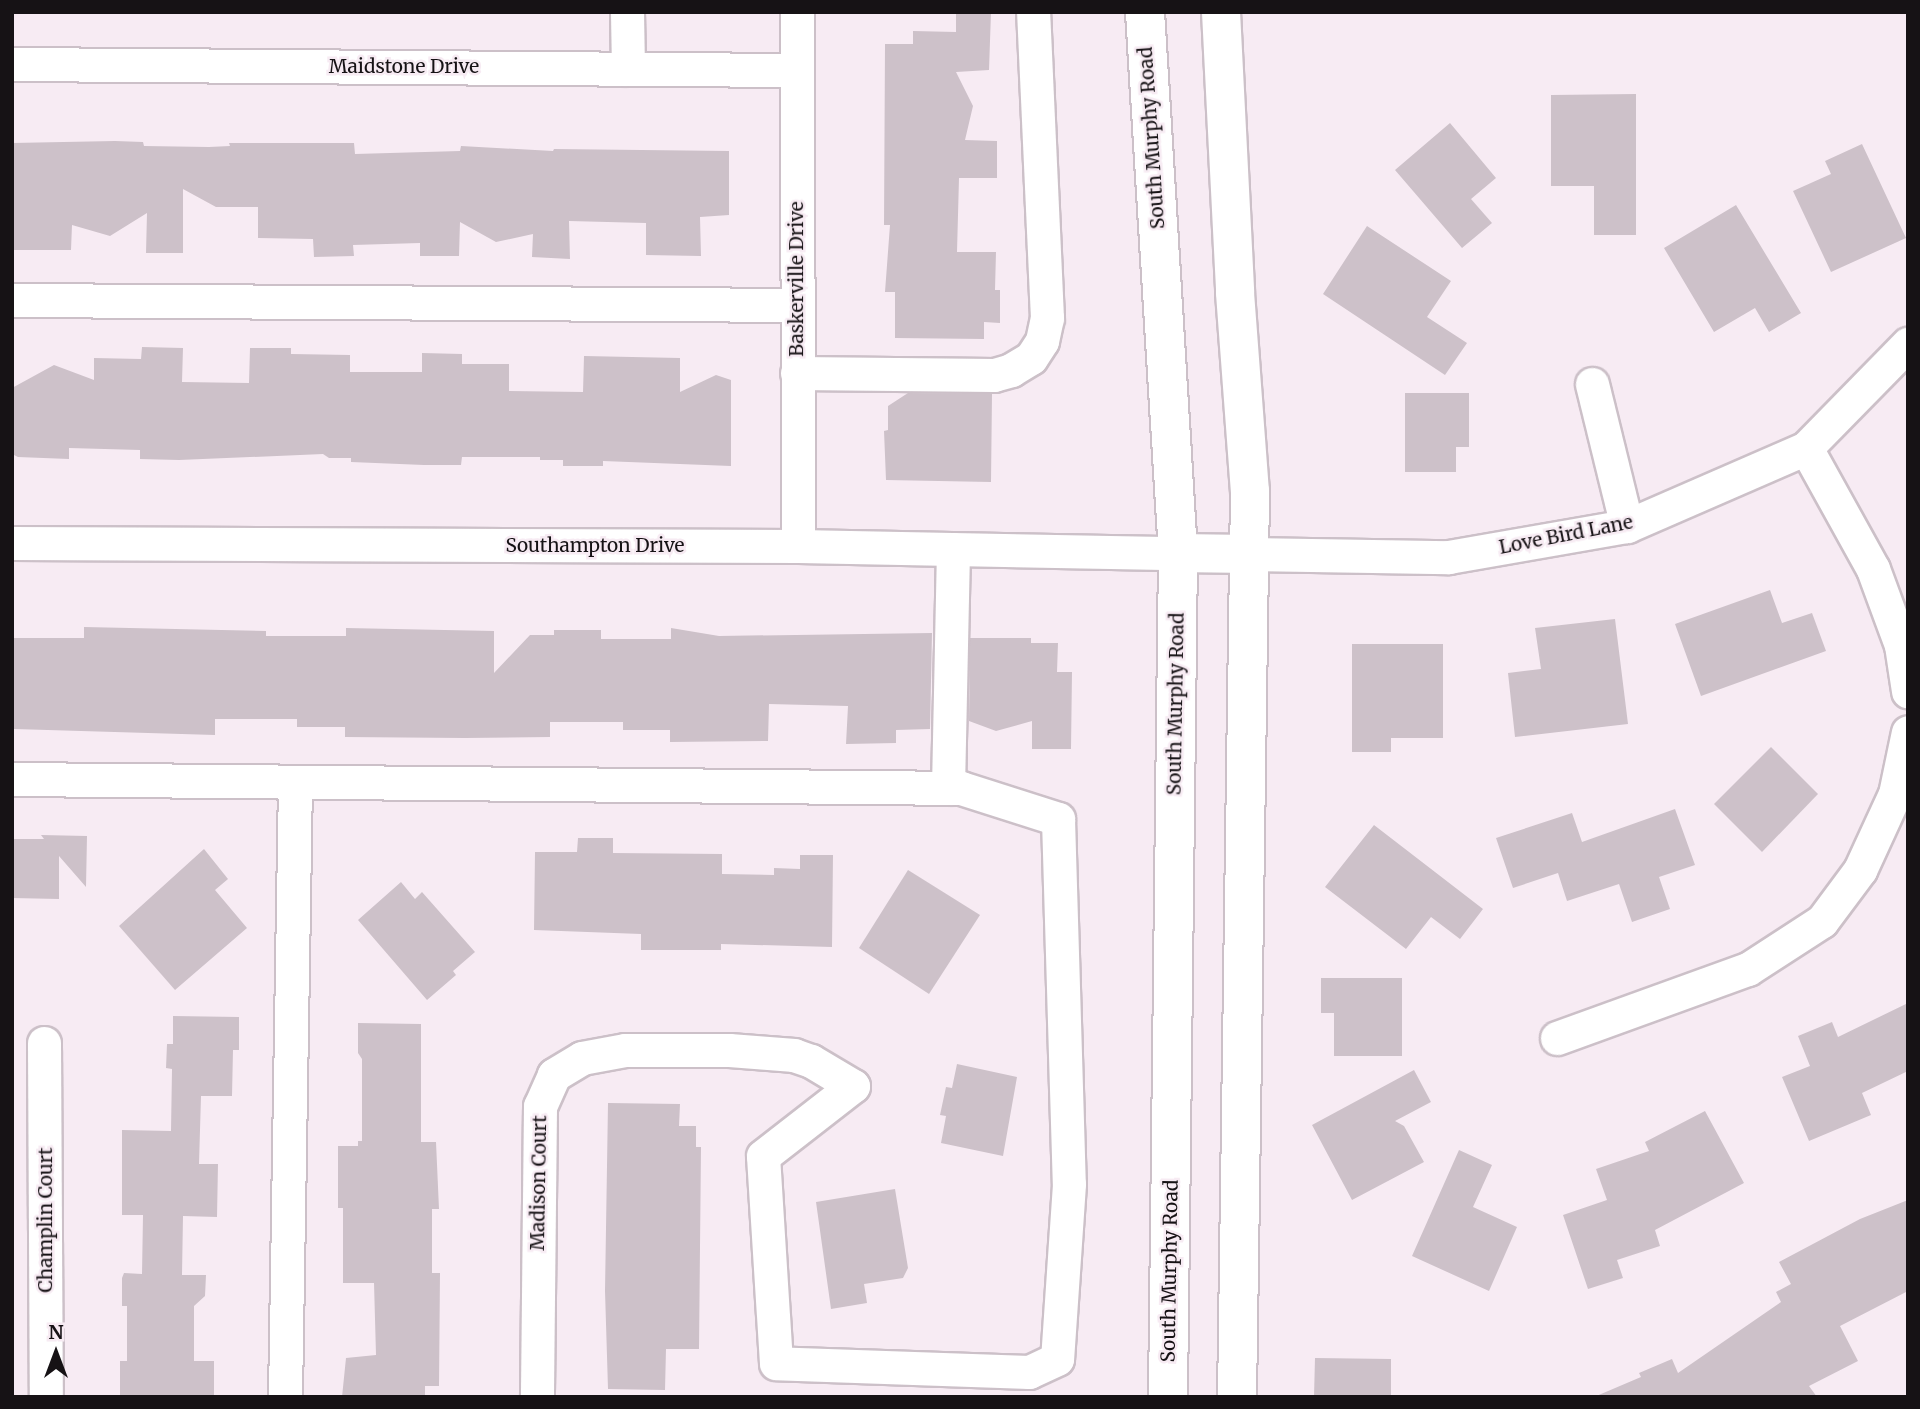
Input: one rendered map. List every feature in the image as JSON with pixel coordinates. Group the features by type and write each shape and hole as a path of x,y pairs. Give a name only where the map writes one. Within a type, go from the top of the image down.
{"main road":[{"name":"South Murphy Road","path":"1145,12 1178,553 1168,1397"},
{"path":"1221,12 1234,293 1250,491 1237,1397"},
{"path":"1178,553 1249,554"}],"street":[{"path":"627,12 628,69"},
{"name":"Baskerville Drive","path":"797,12 797,546"},
{"path":"797,373 994,375 1011,370 1031,358 1042,341 1047,318 1033,12"},
{"name":"Maidstone Drive","path":"12,64 797,70"},
{"path":"12,300 797,305"},
{"name":"Love Bird Lane","path":"1249,554 1449,557 1627,526 1806,449 1908,344"},
{"path":"1592,384 1627,526"},
{"path":"1806,449 1872,569 1901,645 1908,691"},
{"name":"Southampton Drive","path":"12,543 797,546 1178,553"},
{"path":"12,779 948,788 953,549"},
{"path":"1557,1038 1748,969 1822,921 1860,870 1895,794 1908,733"},
{"path":"285,1397 295,783"},
{"name":"Madison Court","path":"537,1397 540,1106 554,1075 582,1058 625,1050 729,1050 794,1055 811,1061 853,1086 763,1156 776,1363 1029,1372 1056,1359 1069,1184 1058,819 961,788 948,788"},
{"name":"Champlin Court","path":"44,1043 47,1397"}],"building":[{"path":"956,12 991,12 989,70 956,72 973,106 965,140 997,141 997,178 959,178 957,252 996,252 995,290 1000,290 1000,323 984,322 984,339 895,338 895,292 885,292 890,225 884,225 885,44 913,44 913,31 956,32"},
{"path":"1636,94 1636,235 1594,235 1594,186 1551,186 1551,95"},
{"path":"1450,123 1496,178 1471,199 1492,223 1462,248 1395,170"},
{"path":"143,142 144,146 209,147 230,146 229,143 354,143 355,154 460,151 461,146 553,151 729,151 729,215 700,217 701,256 646,255 646,223 569,221 570,259 532,257 533,234 496,242 460,222 459,256 420,256 420,243 353,245 354,256 314,257 313,239 258,238 258,207 216,207 183,189 183,253 146,253 147,213 110,236 72,225 71,250 12,250 12,143"},
{"path":"1862,144 1906,238 1831,272 1793,191 1831,174 1825,161"},
{"path":"1736,205 1801,313 1769,332 1755,308 1714,332 1664,248"},
{"path":"1367,226 1451,281 1427,317 1467,343 1445,375 1323,294"},
{"path":"142,347 183,348 182,382 249,383 250,348 291,348 291,354 350,355 350,372 422,372 422,353 462,354 462,364 509,364 509,391 583,392 584,356 680,358 680,392 716,375 731,380 731,466 603,461 603,466 563,466 563,460 540,460 540,457 462,457 461,465 424,465 351,462 351,458 329,458 323,454 140,459 140,450 69,448 69,459 18,457 12,454 12,388 54,365 94,380 94,358 141,359"},
{"path":"908,393 992,394 991,482 886,480 884,431 888,430 888,406"},
{"path":"1405,393 1469,393 1469,447 1456,447 1456,472 1405,472"},
{"path":"1770,590 1782,623 1812,613 1826,651 1701,696 1675,624"},
{"path":"1615,619 1628,724 1515,737 1508,673 1541,669 1535,628"},
{"path":"84,627 266,631 266,636 346,636 346,628 494,631 494,673 530,635 554,635 554,630 601,630 601,639 671,639 671,628 719,636 932,633 930,729 896,730 896,743 846,744 848,706 769,704 768,741 670,742 670,730 623,730 623,722 550,722 550,737 465,738 345,737 345,727 297,727 297,719 215,719 215,735 14,729 12,638 84,638"},
{"path":"970,638 1031,638 1031,643 1058,643 1057,672 1072,672 1071,749 1032,749 1032,721 996,731 969,721"},
{"path":"1352,644 1443,644 1443,738 1391,738 1391,752 1352,752"},
{"path":"1771,747 1818,794 1762,852 1714,804"},
{"path":"1675,809 1695,865 1659,877 1670,909 1632,922 1619,884 1567,901 1558,873 1513,888 1496,838 1572,813 1582,842"},
{"path":"1374,825 1483,909 1460,939 1431,917 1406,949 1325,887"},
{"path":"41,835 87,836 86,887 59,856 59,899 12,898 12,839 44,839"},
{"path":"578,838 613,838 613,853 722,854 722,874 774,875 774,868 800,869 800,855 833,855 832,947 721,944 721,950 641,950 641,934 534,930 535,852 577,852"},
{"path":"204,849 228,879 215,890 247,928 175,990 119,926"},
{"path":"908,870 980,915 929,994 859,948"},
{"path":"401,882 415,899 422,892 475,952 453,971 456,975 427,1000 358,920"},
{"path":"1321,978 1402,978 1402,1056 1334,1056 1334,1013 1321,1013"},
{"path":"1908,1003 1908,1071 1862,1093 1871,1115 1809,1141 1782,1077 1810,1066 1798,1036 1832,1022 1838,1037"},
{"path":"173,1016 239,1017 239,1050 233,1050 232,1096 201,1096 199,1164 218,1164 217,1217 183,1216 182,1275 206,1275 205,1296 194,1306 194,1361 214,1361 214,1397 120,1397 120,1361 127,1361 127,1306 122,1306 122,1278 124,1273 142,1274 143,1215 122,1215 122,1130 171,1131 172,1069 166,1068 167,1044 173,1044"},
{"path":"358,1023 421,1024 421,1142 436,1142 439,1209 432,1209 432,1273 440,1273 439,1386 425,1386 425,1397 342,1397 346,1358 376,1355 374,1283 343,1283 343,1208 338,1208 338,1146 358,1146 358,1141 362,1141 362,1059 358,1053"},
{"path":"957,1064 1017,1077 1003,1156 941,1143 946,1116 940,1115 946,1087 952,1088"},
{"path":"1414,1070 1431,1102 1395,1121 1404,1126 1424,1162 1352,1200 1312,1125"},
{"path":"608,1103 680,1104 679,1126 696,1126 696,1147 701,1147 699,1349 666,1349 665,1390 608,1389 605,1291"},
{"path":"1705,1111 1744,1183 1655,1230 1660,1246 1617,1260 1623,1278 1588,1289 1563,1215 1607,1200 1596,1169 1649,1151 1645,1142"},
{"path":"1459,1150 1492,1165 1473,1207 1517,1227 1489,1291 1412,1256"},
{"path":"895,1189 908,1268 903,1278 864,1284 867,1303 831,1309 816,1202"},
{"path":"1908,1200 1908,1291 1840,1326 1858,1361 1809,1386 1817,1397 1594,1397 1641,1377 1639,1373 1672,1359 1678,1373 1781,1302 1776,1292 1791,1284 1779,1262 1860,1219"},
{"path":"1315,1358 1391,1359 1391,1397 1314,1397"}]}
